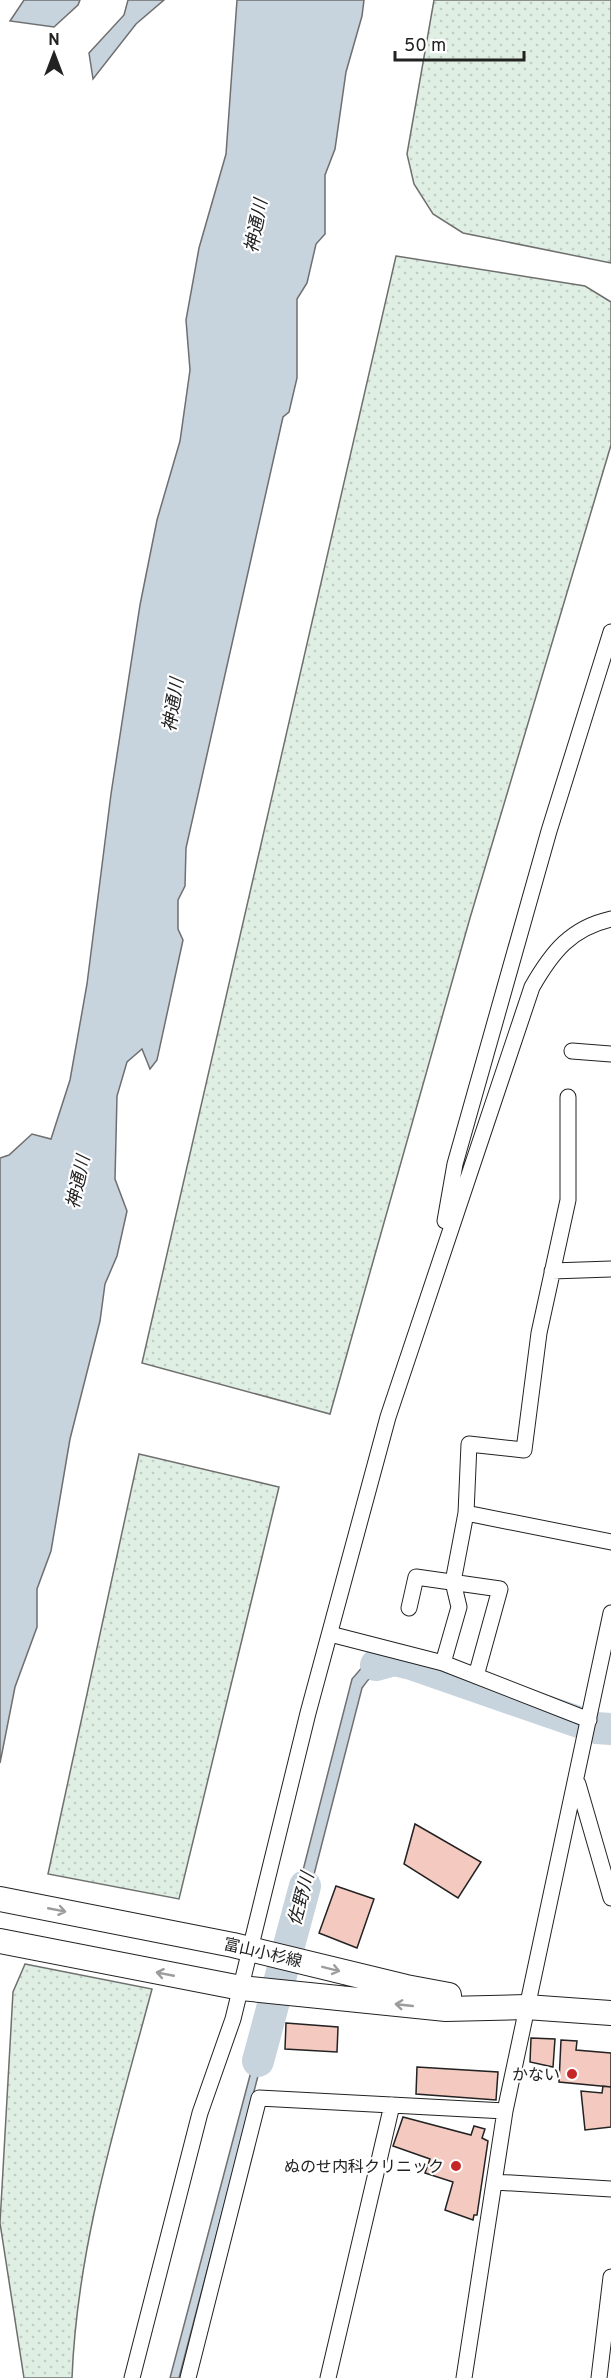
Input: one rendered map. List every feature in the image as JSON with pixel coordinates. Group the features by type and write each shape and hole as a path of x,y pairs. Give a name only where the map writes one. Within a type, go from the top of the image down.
{"main road":[{"name":"富山小杉線","path":"0,1899 242,1947 405,1987 526,2007 611,2013"},
{"name":"富山小杉線","path":"0,1941 232,1986 446,2009 526,2007"}],"street":[{"path":"436,1271 455,1164 549,831 611,632"},
{"path":"132,2378 200,2113 233,2019 232,1986 242,1947 388,1417 532,987 549,956 564,941 595,922 611,919"},
{"path":"572,1051 611,1054"},
{"path":"443,1663 459,1608 453,1582 466,1514 469,1444 524,1450 539,1333 568,1200 568,1097"},
{"path":"552,1271 611,1269"},
{"path":"466,1514 611,1542"},
{"path":"409,1608 416,1576 500,1589 476,1676"},
{"path":"464,2378 505,2111 611,1613"},
{"path":"330,1634 443,1663 589,1720"},
{"path":"577,1781 611,1898"},
{"path":"188,2378 259,2098 505,2111"},
{"path":"327,2378 392,2105"},
{"path":"495,2182 611,2189"},
{"path":"599,2378 611,2277"}],"green space":[{"path":"434,0 611,0 611,263 463,233 433,214 414,184 407,154"},
{"path":"396,256 585,286 611,302 611,445 470,918 330,1414 142,1363"},
{"path":"139,1454 279,1487 179,1899 48,1874"},
{"path":"25,1964 152,1989 113,2133 91,2230 75,2328 72,2378 24,2378 0,2223 13,1992"}],"water":[{"path":"24,0 80,0 78,5 54,27 10,21"},
{"path":"128,0 164,0 136,24 93,79 89,53 124,15"},
{"name":"神通川","path":"237,0 364,0 362,16 346,72 335,149 325,175 325,234 316,244 307,283 297,299 297,378 289,412 283,417 186,848 185,886 178,900 178,929 183,940 157,1060 150,1069 142,1049 127,1062 117,1096 115,1179 127,1211 117,1256 105,1284 100,1321 70,1439 51,1551 37,1589 37,1627 15,1687 0,1763 0,1158 9,1155 32,1134 51,1139 70,1080 87,984 111,794 140,605 157,520 180,441 190,370 186,320 199,248 226,154"},
{"path":"388,1655 418,1660 418,1671 401,1668 386,1669 374,1675 362,1688 300,1929 289,1925 352,1679 364,1665"},
{"path":"444,1666 496,1686 497,1696 436,1675"},
{"path":"514,1692 580,1718 576,1727 504,1700"},
{"path":"275,2019 269,2034 179,2378 170,2378 262,2030 261,2020"}],"building":[{"path":"415,1824 481,1862 458,1898 404,1864"},
{"path":"336,1886 374,1899 357,1948 319,1933"},
{"path":"286,2023 338,2027 337,2052 285,2049"},
{"path":"531,2038 555,2039 553,2067 530,2062"},
{"path":"561,2040 577,2041 576,2050 611,2053 611,2087 559,2082"},
{"path":"417,2067 498,2072 496,2100 416,2094"},
{"path":"603,2086 611,2087 611,2127 585,2130 581,2091 602,2093"},
{"name":"ぬのせ内科クリニック","path":"403,2117 471,2135 474,2126 485,2129 482,2138 488,2141 477,2215 474,2215 473,2220 445,2210 453,2182 425,2173 430,2159 393,2146"}],"waterway":[{"name":"佐野川","path":"376,1665 394,1660 411,1664 596,1728 611,1729"},
{"name":"佐野川","path":"258,2061 305,1886"}],"place":[{"name":"かない","path":"572,2074"},
{"name":"ぬのせ内科クリニック","path":"456,2166"}]}
